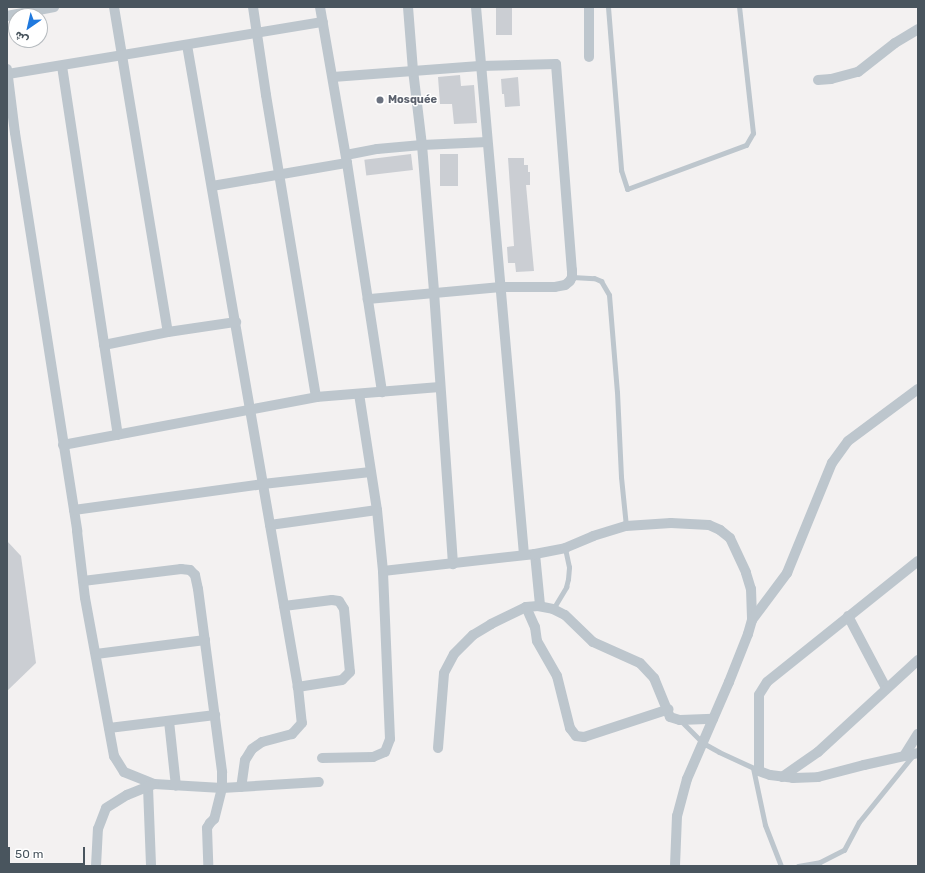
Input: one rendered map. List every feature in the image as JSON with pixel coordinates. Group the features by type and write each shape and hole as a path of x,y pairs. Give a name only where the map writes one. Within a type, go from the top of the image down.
{"street":[{"path":"7,16 54,7"},
{"path":"114,7 168,332"},
{"path":"253,7 316,398"},
{"path":"320,7 347,159 382,392"},
{"path":"408,7 413,70 422,145 434,292 453,564"},
{"path":"476,7 524,555"},
{"path":"589,7 589,57"},
{"path":"151,786 124,772 114,756 85,598 74,510 15,133 7,72 62,66 122,54 187,45 323,22"},
{"path":"818,80 837,78 858,72 895,43 918,29"},
{"path":"187,45 298,687 302,723 292,734 262,742 252,749 245,760 242,787"},
{"path":"333,78 413,70 556,64 572,277 565,285 555,287 501,287 368,299"},
{"path":"62,66 118,435"},
{"path":"212,186 279,175 347,159 377,149 487,142"},
{"path":"104,345 168,332 236,322"},
{"path":"63,445 250,409 316,398 440,387"},
{"path":"752,620 787,573 832,463 848,441 918,389"},
{"path":"322,758 373,757 385,752 389,744 384,571 377,510 359,394"},
{"path":"74,510 263,484 370,472"},
{"path":"270,526 377,510"},
{"path":"384,571 535,554 565,548 592,536 626,526 664,523 692,523 709,525 720,530 730,538 751,588 752,620 730,682 687,779 677,816 675,866"},
{"path":"535,554 540,605"},
{"path":"918,561 771,677 763,687 759,695 756,769 782,777 818,777 912,754 918,734"},
{"path":"83,581 181,569 190,570 195,576 222,772 222,788 214,819 210,822 207,828 208,866"},
{"path":"284,606 332,600 339,601 344,609 350,672 342,680 298,687"},
{"path":"438,748 444,673 454,654 473,635 526,607 540,605 565,615 593,642 640,663 654,678 669,709 670,716 680,720 713,719"},
{"path":"526,607 535,627 537,641 557,676 570,728 576,736 584,737 669,709"},
{"path":"848,616 886,688"},
{"path":"96,654 205,640"},
{"path":"782,777 818,752 918,660"},
{"path":"109,728 215,715"},
{"path":"169,721 176,786"},
{"path":"96,866 98,829 106,808 127,795 151,786 222,788 319,782"},
{"path":"151,786 151,866"}],"lane":[{"path":"608,7 621,170 627,189 746,145 753,133 739,7"},
{"path":"572,277 594,278 601,281 609,295 618,392 621,477 626,526"},
{"path":"553,609 566,587 568,579 569,567 565,548"},
{"path":"680,720 703,743 756,769 765,825 781,866"},
{"path":"798,866 820,862 844,850 866,812 912,754"}],"building":[{"path":"496,7 512,7 512,35 496,35"},
{"path":"460,75 461,86 474,85 477,123 454,124 452,104 440,104 438,77"},
{"path":"518,77 520,106 505,107 501,79"},
{"path":"411,154 413,170 366,176 364,160"},
{"path":"440,154 458,154 458,186 440,186"},
{"path":"508,158 524,158 524,165 528,165 528,172 530,172 530,185 526,185 534,271 516,272 515,263 508,263 507,247 514,246"},
{"path":"7,541 21,556 36,663 7,691"}],"place":[{"name":"Mosquée","path":"380,100"}]}
